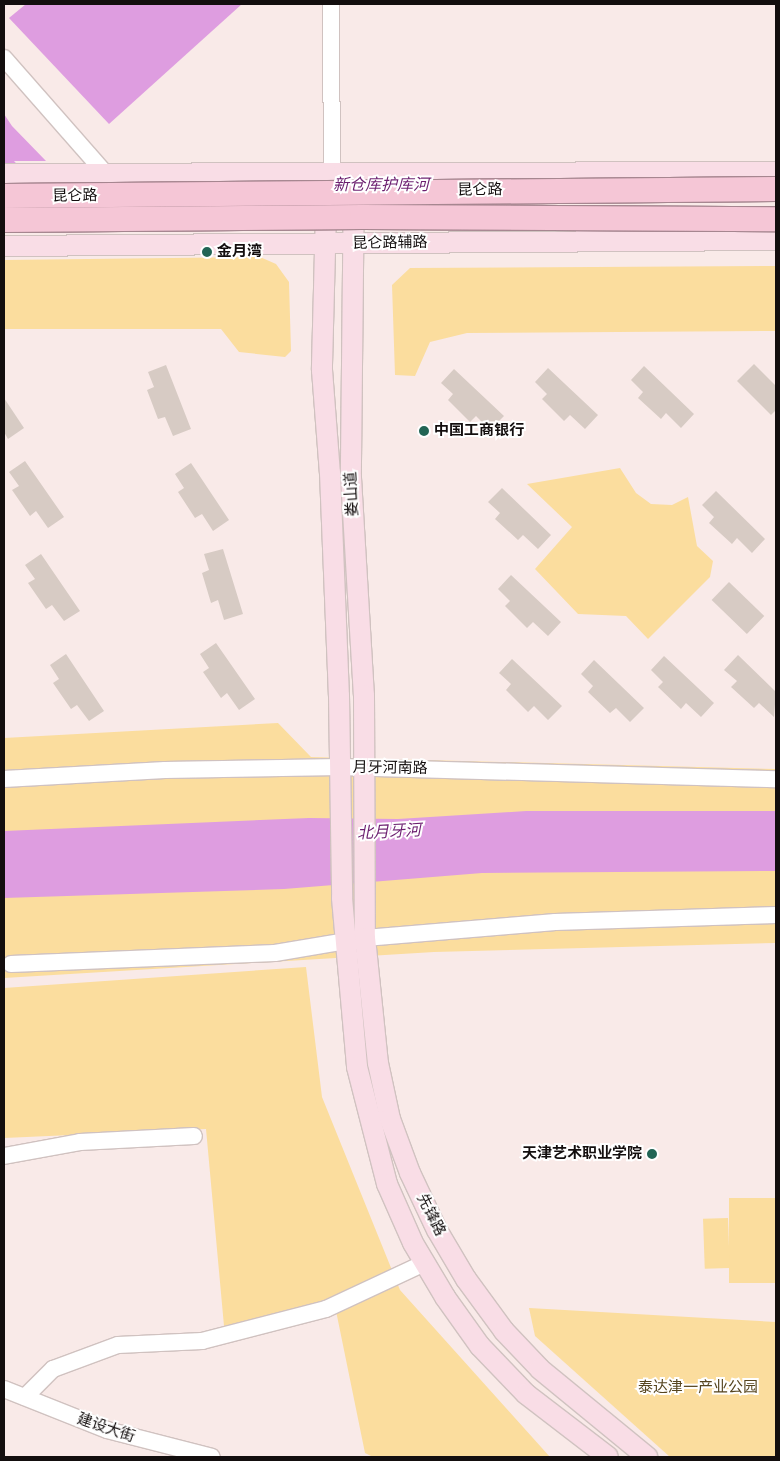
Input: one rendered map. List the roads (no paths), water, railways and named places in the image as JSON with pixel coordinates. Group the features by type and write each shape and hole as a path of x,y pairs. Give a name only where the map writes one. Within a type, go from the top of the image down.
{"highway":[{"name":"昆仑路","path":"4,196 776,189"},
{"name":"昆仑路","path":"4,220 352,217 776,219"}],"main road":[{"path":"4,174 776,172"},
{"name":"娄山道","path":"330,174 325,236 322,370 330,483 340,766 342,898"},
{"name":"娄山道","path":"354,174 351,478 365,767 365,898"},
{"name":"昆仑路辅路","path":"4,246 325,236 776,240"},
{"name":"先锋路","path":"342,898 357,1067 387,1184 413,1243 445,1297 480,1346 526,1394 608,1457"},
{"name":"先锋路","path":"365,898 365,938 378,1063 390,1119 410,1173 437,1230 466,1278 504,1331 540,1369 647,1457"}],"street":[{"path":"330,174 331,4"},
{"path":"4,58 106,174"},
{"name":"月牙河南路","path":"4,779 165,770 340,766 776,779"},
{"path":"10,964 275,953 365,938 555,922 776,915"},
{"path":"4,1156 80,1142 194,1136"},
{"path":"25,1397 53,1370 118,1345 202,1341 326,1310 420,1266"},
{"name":"建设大街","path":"4,1389 107,1430 212,1457"}],"water":[{"path":"26,4 242,4 109,124 9,18"},
{"path":"4,114 12,126 46,161 4,161"},
{"name":"北月牙河","path":"526,811 776,811 776,871 482,873 284,889 4,898 4,831 309,818 398,819"}],"waterway":[{"name":"新仓库护库河","path":"4,159 20,176"},
{"name":"新仓库护库河","path":"79,208 124,206"}],"place":[{"name":"金月湾","path":"207,252"},
{"name":"中国工商银行","path":"424,431"},
{"name":"天津艺术职业学院","path":"652,1154"}],"park label":[{"name":"泰达津一产业公园","path":"698,1388"}]}
